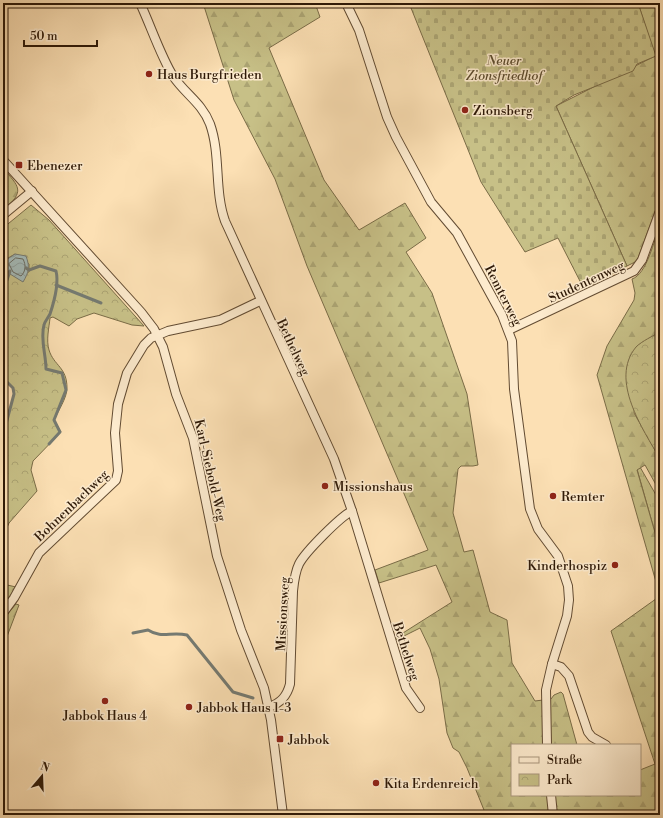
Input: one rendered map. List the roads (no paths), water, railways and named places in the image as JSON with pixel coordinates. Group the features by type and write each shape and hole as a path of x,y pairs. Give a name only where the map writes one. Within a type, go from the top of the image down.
{"street":[{"name":"Bethelweg","path":"140,3 172,75 184,90 199,103 209,123 213,136 221,210 260,301 334,459 352,510 406,688 420,708"},
{"name":"Remterweg","path":"346,3 359,30 384,110 396,137 431,202 457,233 509,330 514,352 514,389 530,509 538,529 558,556 568,586 569,600 567,616 552,664 546,690 547,744"},
{"name":"Karl-Siebold-Weg","path":"3,160 141,312 158,335 163,347 176,394 193,438 217,556 241,630 264,688 269,707 283,815"},
{"path":"3,215 32,191"},
{"name":"Studentenweg","path":"509,330 634,271 642,260 660,211"},
{"name":"Bohnenbachweg","path":"3,613 14,598 39,553 116,480 118,472 115,420 123,384 132,363 144,345 158,335 224,319 260,301"},
{"name":"Missionsweg","path":"269,707 280,701 288,690 290,684 294,583 295,575 300,562 327,532 352,510"},
{"path":"552,664 561,668 569,676 588,732 592,737 604,744"},
{"path":"550,796 553,815"}],"water":[{"path":"15,254 26,256 28,269 27,275 23,282 10,274 3,262"}],"waterway":[{"path":"26,268 29,270 40,266 56,271 57,276 50,314 44,325 43,341 46,369 62,373 66,390 54,420 60,432 49,444"},
{"path":"3,280 7,280 10,271"},
{"path":"56,285 101,303"},
{"path":"3,360 6,381 13,388 14,394 3,435"},
{"path":"133,633 148,630 158,634 187,635 233,692 253,698"}],"place":[{"name":"Haus Burgfrieden","path":"149,74"},
{"name":"Zionsberg","path":"465,110"},
{"name":"Ebenezer","path":"19,165"},
{"name":"Missionshaus","path":"325,486"},
{"name":"Remter","path":"553,496"},
{"name":"Kinderhospiz","path":"615,565"},
{"name":"Jabbok Haus 4","path":"105,701"},
{"name":"Jabbok Haus 1-3","path":"189,707"},
{"name":"Jabbok","path":"280,739"},
{"name":"Kita Erdenreich","path":"376,783"}],"park label":[{"name":"Neuer Zionsfriedhof","path":"504,68"}]}
